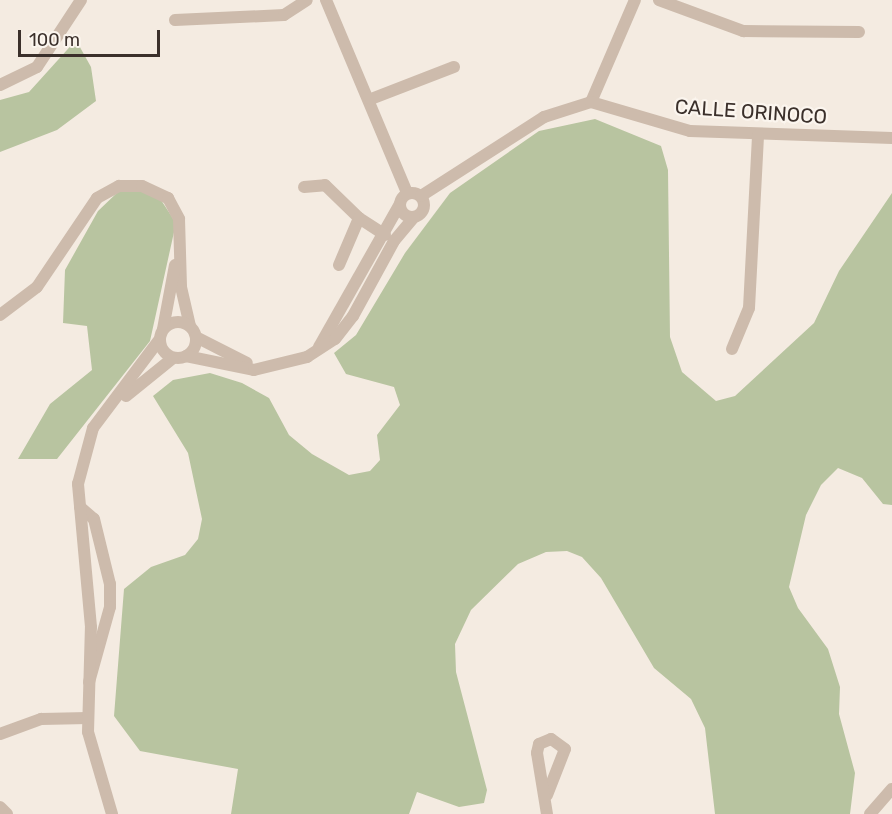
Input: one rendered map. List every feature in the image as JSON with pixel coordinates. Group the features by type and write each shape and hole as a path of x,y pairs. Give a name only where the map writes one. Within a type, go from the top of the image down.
{"street":[{"path":"0,85 37,67 81,0"},
{"path":"175,20 284,15 307,0"},
{"path":"326,0 371,99 407,193"},
{"path":"407,193 421,196 544,117 591,102 635,0"},
{"path":"659,0 742,31 859,32"},
{"path":"371,99 454,68"},
{"name":"CALLE ORINOCO","path":"591,102 675,129 758,135 892,138"},
{"path":"732,349 749,308 758,135"},
{"path":"304,187 325,185 359,218 394,241"},
{"path":"0,315 37,288 88,207 119,186 142,186 168,198 179,219 182,241 181,287 190,326 196,337 262,369"},
{"path":"318,348 359,285 380,232 407,193"},
{"path":"161,334 180,357 262,369 290,366 318,348 353,316 394,241 424,207 421,196"},
{"path":"400,204 404,214 414,217"},
{"path":"339,265 359,218"},
{"path":"161,334 182,241"},
{"path":"342,308 353,316"},
{"path":"112,814 91,749 88,715 90,594 80,507 80,463 93,428 161,334 178,321 190,326"},
{"path":"93,428 146,375 180,357 196,337"},
{"path":"80,507 94,519 110,593 98,667 89,683"},
{"path":"90,594 110,593"},
{"path":"0,734 58,718 88,715"},
{"path":"870,814 892,789"},
{"path":"547,795 547,814"},
{"path":"0,807 7,814"}],"green space":[{"path":"76,40 91,67 96,101 57,130 0,152 0,100 29,92"},
{"path":"595,119 661,146 668,170 670,337 682,372 716,401 735,396 814,323 839,271 892,193 892,505 883,504 862,478 838,468 821,485 806,515 789,587 798,608 828,649 840,687 839,714 855,773 850,814 715,814 705,728 691,699 654,668 601,578 582,557 567,551 546,552 518,564 471,610 455,644 456,672 487,790 484,803 459,807 417,792 409,814 231,814 238,769 140,751 114,716 124,589 151,567 185,555 198,539 202,519 188,453 153,396 173,380 210,373 242,383 269,398 289,435 312,454 349,475 370,471 380,460 377,435 400,405 394,387 346,374 334,353 356,335 405,253 450,193 539,131"},
{"path":"138,189 159,197 176,223 150,341 57,459 18,459 50,404 92,370 87,326 63,323 65,270 98,211 120,190"}]}
